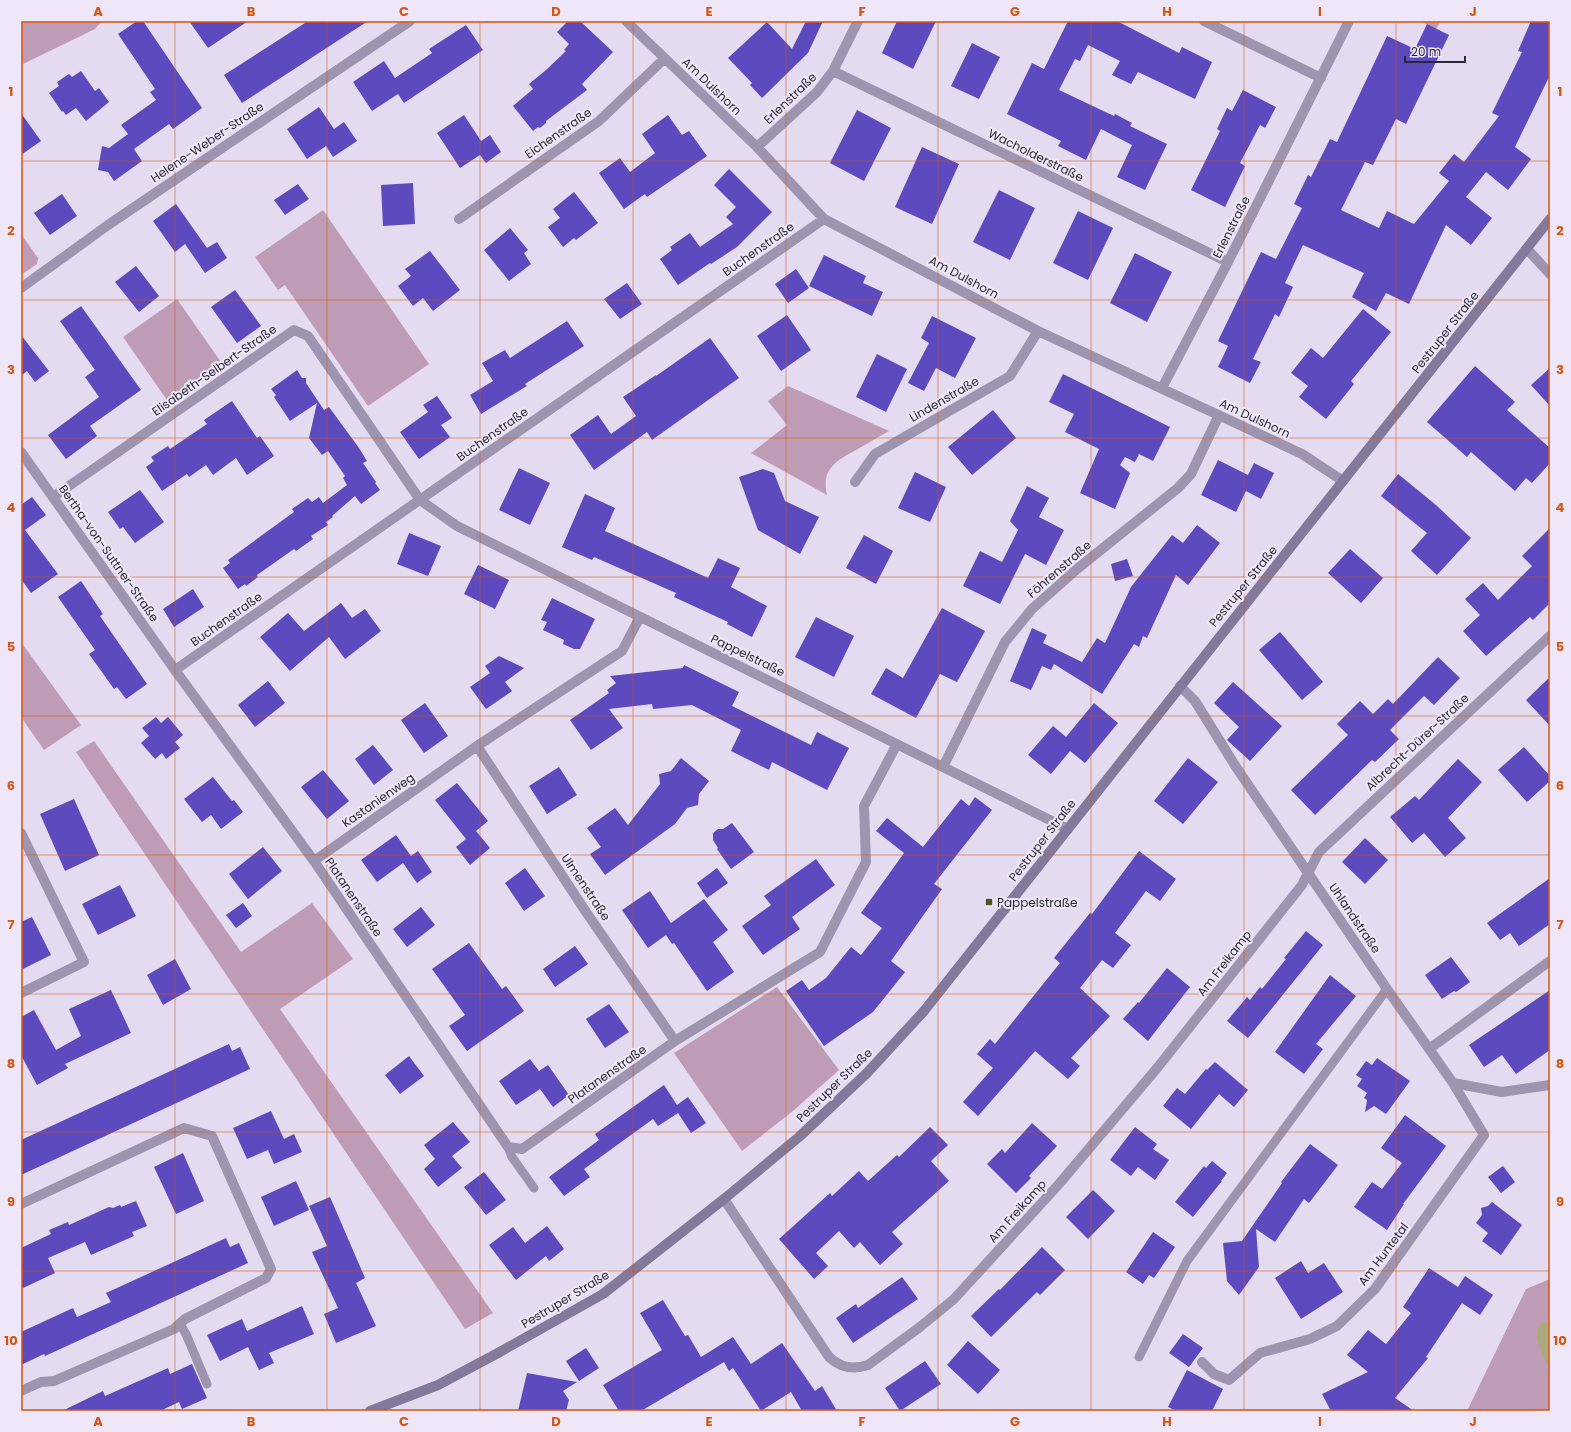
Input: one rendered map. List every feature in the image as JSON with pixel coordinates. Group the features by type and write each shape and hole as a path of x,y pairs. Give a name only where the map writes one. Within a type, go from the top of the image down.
{"street":[{"name":"Helene-Weber-Straße","path":"21,288 108,225 410,21"},
{"name":"Am Dulshorn","path":"626,21 757,147 824,219 1038,331 1302,454 1343,480"},
{"name":"Erlenstraße","path":"757,147 817,92 833,71 858,21"},
{"path":"1204,21 1321,78"},
{"name":"Erlenstraße","path":"1162,388 1228,262 1349,21"},
{"name":"Eichenstraße","path":"459,219 599,121 664,59"},
{"name":"Wacholderstraße","path":"833,71 1228,262"},
{"name":"Buchenstraße","path":"175,670 824,219"},
{"name":"Pestruper Straße","path":"370,1411 438,1385 498,1354 603,1294 724,1199 799,1137 867,1073 924,1011 1550,219"},
{"path":"1527,249 1550,274"},
{"name":"Elisabeth-Selbert-Straße","path":"53,497 294,330 308,336 420,500"},
{"name":"Lindenstraße","path":"855,482 875,454 1010,376 1038,331"},
{"name":"Föhrenstraße","path":"942,766 1005,642 1032,609 1077,569 1178,488 1191,474 1219,415"},
{"name":"Bertha-von-Suttner-Straße","path":"21,452 175,670"},
{"name":"Pappelstraße","path":"420,500 457,526 1068,829"},
{"name":"Kastanienweg","path":"314,861 477,746 622,651 640,617"},
{"name":"Albrecht-Dürer-Straße","path":"1308,872 1319,852 1550,636"},
{"path":"175,670 314,861"},
{"name":"Uhlandstraße","path":"1180,686 1195,701 1236,767 1453,1083"},
{"name":"Platanenstraße","path":"314,861 508,1147 522,1149 675,1042 820,952 866,862 864,806 896,744"},
{"name":"Ulmenstraße","path":"477,746 586,912 675,1042"},
{"path":"21,833 84,962 21,993"},
{"name":"Am Freikamp","path":"724,1199 829,1357 835,1362 850,1368 868,1365 920,1327 954,1299 1059,1184 1162,1062 1302,885 1308,872"},
{"path":"1429,1049 1550,961"},
{"path":"1453,1083 1502,1092 1550,1085"},
{"name":"Am Huntetal","path":"1202,1362 1214,1374 1229,1380 1260,1353 1310,1339 1337,1326 1374,1289 1484,1135 1453,1083"},
{"path":"21,1204 184,1128 212,1136 271,1269 266,1278 185,1320 174,1329 61,1378 41,1382 21,1391"}],"lane":[{"path":"1139,1356 1187,1261 1387,989"},
{"path":"508,1147 512,1158 534,1188"},
{"path":"180,1324 186,1334 207,1384"}],"shaded area":[{"path":"21,21 102,21 95,29 21,65"},
{"path":"1420,21 1441,21 1436,29"},
{"path":"323,210 429,364 368,406 285,285 278,290 255,257"},
{"path":"21,234 38,258 37,264 21,275"},
{"path":"177,299 223,365 169,403 123,337"},
{"path":"788,386 889,431 836,462 828,472 826,479 827,495 751,453 787,425 768,401"},
{"path":"21,642 81,725 44,750 21,717"},
{"path":"94,741 241,952 312,903 353,959 280,1009 493,1313 465,1329 76,752"},
{"path":"777,987 839,1070 793,1111 742,1151 674,1053"},
{"path":"1550,1279 1550,1411 1467,1411 1526,1289"},
{"path":"1542,1322 1550,1322 1550,1369 1541,1352 1536,1332"}],"building":[{"path":"137,21 143,21 202,108 173,129 169,124 134,149 142,161 114,181 108,172 98,170 102,146 109,148 128,134 121,125 156,100 150,92 155,89 118,34"},
{"path":"189,21 248,21 208,48"},
{"path":"308,21 368,21 242,103 224,75"},
{"path":"568,21 580,21 613,52 582,84 587,90 546,121 546,123 540,128 538,127 533,131 513,106 533,89 529,84 566,51 564,50 569,44 557,32"},
{"path":"806,21 823,21 808,53 762,98 750,85 752,83 728,58 767,22 792,49"},
{"path":"897,21 936,21 913,69 882,53"},
{"path":"1068,21 1117,21 1179,53 1182,47 1212,62 1195,99 1138,72 1131,84 1112,75 1120,61 1088,45 1080,61 1075,59 1059,90 1114,116 1115,114 1132,123 1130,126 1167,144 1145,190 1117,177 1132,145 1101,129 1086,160 1058,146 1061,141 1007,114 1032,63 1044,69"},
{"path":"1531,21 1550,21 1550,75 1515,147 1531,159 1508,190 1486,172 1466,197 1492,218 1471,245 1446,225 1409,304 1386,293 1376,311 1352,297 1364,273 1303,245 1285,283 1293,287 1279,317 1275,314 1253,359 1261,362 1250,383 1218,367 1228,346 1218,341 1261,252 1276,259 1302,208 1294,204 1308,175 1311,177 1330,139 1337,142 1387,36 1415,49 1427,24 1449,35 1406,124 1396,119 1373,165 1365,162 1341,210 1379,228 1387,211 1414,224 1449,181 1439,173 1454,154 1464,162 1499,116 1492,113 1522,52 1518,51"},
{"path":"466,25 483,50 404,103 398,94 372,111 353,82 384,61 395,78 432,53 429,49"},
{"path":"972,43 1000,57 979,99 951,86"},
{"path":"81,71 95,91 99,88 109,102 86,121 76,108 66,115 63,111 62,112 49,93 59,86 57,82 69,74 72,77"},
{"path":"1243,90 1276,107 1265,128 1260,125 1240,163 1245,166 1225,207 1191,190 1220,131 1217,129 1227,108 1232,111"},
{"path":"319,107 334,129 344,122 357,141 333,157 326,146 307,159 287,129"},
{"path":"857,110 891,128 864,181 830,163"},
{"path":"21,113 41,141 21,155"},
{"path":"464,115 481,141 490,135 501,152 486,163 480,155 460,168 437,133"},
{"path":"668,115 682,135 689,131 707,156 647,197 645,194 624,209 599,173 620,158 630,172 655,153 642,134"},
{"path":"922,147 959,164 932,224 895,207"},
{"path":"729,169 772,212 737,247 678,285 660,259 672,250 670,247 690,233 700,247 733,224 726,217 736,207 714,185"},
{"path":"413,183 415,224 383,226 381,185"},
{"path":"298,184 309,199 285,215 274,200"},
{"path":"999,190 1035,208 1010,260 973,242"},
{"path":"574,192 598,223 576,240 574,238 563,247 548,227 560,218 553,209"},
{"path":"62,194 77,216 50,235 34,213"},
{"path":"176,204 207,248 217,242 227,258 205,273 185,244 175,252 153,221"},
{"path":"1078,211 1113,228 1088,280 1053,263"},
{"path":"510,228 528,250 524,253 531,264 509,281 484,250"},
{"path":"430,251 460,290 433,311 423,298 413,306 398,286 411,276 405,269"},
{"path":"1135,253 1172,272 1147,322 1110,303"},
{"path":"824,255 866,276 863,283 883,292 872,316 809,286"},
{"path":"136,266 159,296 139,312 115,282"},
{"path":"796,269 809,288 788,303 775,284"},
{"path":"627,283 642,304 620,319 604,299"},
{"path":"235,290 261,326 237,343 211,307"},
{"path":"81,306 141,390 90,426 97,436 66,459 48,435 99,397 85,377 95,370 60,321"},
{"path":"1363,309 1391,332 1351,381 1354,384 1326,419 1299,397 1308,386 1291,373 1311,348 1323,358"},
{"path":"787,315 811,350 781,371 757,336"},
{"path":"932,316 976,338 955,378 936,368 924,391 908,383 929,343 921,338"},
{"path":"567,321 584,346 525,384 527,386 481,414 470,395 493,381 482,363 505,350 510,358"},
{"path":"21,335 49,371 35,382 27,371 21,376"},
{"path":"710,338 739,378 652,440 647,432 594,470 570,435 598,415 611,434 636,416 623,397"},
{"path":"877,354 907,369 886,412 856,397"},
{"path":"1475,366 1515,402 1507,410 1550,448 1550,463 1532,483 1526,478 1515,491 1471,452 1467,457 1427,422"},
{"path":"1550,368 1550,406 1531,385"},
{"path":"297,370 302,378 306,378 306,383 324,410 329,407 359,448 367,461 363,463 380,490 361,504 355,496 326,522 328,525 311,536 313,539 296,551 294,549 257,575 258,577 246,586 245,584 238,589 223,568 230,563 228,560 294,512 292,509 308,498 312,502 319,497 323,503 347,485 343,478 345,476 328,451 322,455 309,438 317,403 290,421 274,397 276,395 271,389"},
{"path":"1063,374 1170,427 1153,461 1139,454 1135,462 1125,457 1120,465 1130,473 1115,509 1080,493 1099,449 1065,432 1074,414 1049,402"},
{"path":"437,396 452,418 441,425 450,437 419,459 400,432 428,412 423,405"},
{"path":"232,401 257,438 260,436 274,456 247,475 236,458 213,475 206,465 189,477 187,474 162,491 146,467 154,461 151,457 168,446 170,449 207,424 204,420"},
{"path":"993,410 1016,438 972,475 948,447"},
{"path":"1218,460 1248,475 1254,463 1274,473 1261,499 1246,491 1236,512 1201,495"},
{"path":"519,468 550,483 530,525 499,510"},
{"path":"763,469 774,473 785,501 819,517 800,554 758,530 739,477"},
{"path":"915,472 946,487 930,522 898,508"},
{"path":"1398,474 1436,505 1471,538 1437,575 1411,551 1427,533 1381,496"},
{"path":"1027,486 1049,498 1039,517 1064,530 1046,565 1025,554 1000,604 963,586 980,551 1002,562 1018,530 1010,521"},
{"path":"140,490 164,522 135,543 123,527 120,529 108,512"},
{"path":"585,494 615,508 605,531 708,578 718,558 740,568 731,587 767,606 752,637 727,624 728,622 674,597 676,593 594,557 592,560 562,547"},
{"path":"32,497 46,515 25,530 58,574 31,593 21,579 21,505"},
{"path":"1197,525 1220,543 1188,585 1176,575 1147,638 1143,636 1139,647 1134,644 1102,694 1054,664 1051,670 1042,666 1031,690 1010,681 1032,628 1047,635 1043,643 1082,662 1097,638 1105,643 1131,587 1172,535 1183,543"},
{"path":"1550,528 1550,603 1533,620 1530,617 1486,656 1463,631 1480,615 1465,599 1483,583 1498,600 1532,566 1522,556"},
{"path":"409,533 441,546 428,576 397,564"},
{"path":"864,535 893,551 876,584 846,568"},
{"path":"1350,549 1383,578 1361,603 1328,573"},
{"path":"1127,559 1133,576 1115,581 1111,564"},
{"path":"478,565 509,580 495,609 464,594"},
{"path":"81,581 103,614 100,616 147,684 126,699 117,687 114,689 89,654 95,650 58,597"},
{"path":"193,589 204,607 174,627 163,609"},
{"path":"552,598 595,619 580,649 574,649 563,644 564,640 543,630 547,622 541,620"},
{"path":"341,603 352,618 365,609 381,631 345,659 329,637 290,671 260,637 288,613 304,631"},
{"path":"942,608 985,631 957,682 940,674 916,718 871,694 886,668 903,678"},
{"path":"816,617 854,636 834,677 795,657"},
{"path":"1280,632 1323,682 1302,700 1259,650"},
{"path":"499,656 524,668 505,682 512,691 486,709 470,687 490,673 485,666"},
{"path":"1438,657 1460,678 1434,705 1424,696 1390,730 1399,739 1375,762 1372,760 1315,815 1291,790 1348,735 1337,724 1360,701 1373,714 1388,699 1393,704"},
{"path":"684,665 739,692 732,706 811,745 817,732 849,748 827,790 772,762 769,770 731,751 741,730 692,705 653,709 652,704 609,709 623,728 591,750 570,720 609,693 607,690 616,683 610,676 683,668"},
{"path":"1550,677 1550,726 1526,700"},
{"path":"268,681 285,703 255,727 238,705"},
{"path":"1233,682 1282,726 1250,761 1227,740 1239,727 1214,703"},
{"path":"425,703 448,736 424,753 401,720"},
{"path":"1094,703 1118,723 1085,763 1070,751 1051,774 1028,755 1053,726 1066,737"},
{"path":"156,717 161,723 168,717 183,735 175,742 180,748 166,759 162,753 155,759 141,743 149,736 142,728"},
{"path":"373,745 393,770 374,785 355,759"},
{"path":"1524,747 1550,776 1550,781 1527,802 1498,770"},
{"path":"681,758 709,781 699,794 698,805 687,808 675,824 605,875 590,854 601,847 587,828 615,808 628,825 660,784 659,774 671,771"},
{"path":"1188,758 1218,782 1183,824 1154,801"},
{"path":"1458,759 1482,782 1448,818 1466,838 1445,857 1424,833 1412,843 1390,817 1415,796 1419,800"},
{"path":"559,767 577,795 547,814 529,786"},
{"path":"323,770 349,801 327,819 301,787"},
{"path":"213,777 243,812 221,829 211,815 202,822 184,799"},
{"path":"457,783 488,821 476,831 490,848 470,865 456,847 466,839 435,800"},
{"path":"975,797 992,810 934,884 942,889 891,961 905,972 873,1012 824,1046 786,991 802,980 809,990 826,978 851,947 861,955 882,928 861,913 904,853 876,831 887,818 923,847 961,799 969,806"},
{"path":"74,799 99,855 65,871 40,814"},
{"path":"732,823 754,852 731,869 717,849 718,848 713,840 713,833 718,829 723,829"},
{"path":"396,835 411,856 418,851 432,872 417,883 403,863 377,882 361,860"},
{"path":"1365,838 1388,860 1365,884 1342,862"},
{"path":"263,847 282,871 248,899 229,874"},
{"path":"1139,851 1176,879 1160,901 1146,891 1115,933 1131,945 1113,968 1102,960 1080,988 1110,1016 1071,1058 1080,1066 1068,1079 1035,1051 978,1116 963,1102 993,1068 977,1054 990,1039 995,1044 1060,963 1054,958 1090,913 1092,914"},
{"path":"816,859 835,885 792,917 800,929 763,955 742,926 771,905 764,896"},
{"path":"525,868 545,896 524,911 505,883"},
{"path":"717,868 728,883 707,898 697,883"},
{"path":"1550,878 1550,924 1519,946 1510,933 1500,940 1487,923"},
{"path":"120,885 136,916 98,935 82,904"},
{"path":"650,891 671,923 704,899 728,930 713,942 734,972 707,991 674,943 672,944 666,935 648,948 622,910"},
{"path":"243,903 252,916 236,928 226,915"},
{"path":"421,907 435,925 407,947 393,929"},
{"path":"32,917 51,955 21,970 21,922"},
{"path":"1306,931 1323,945 1248,1038 1227,1021 1247,997 1250,1000 1260,987 1262,989 1286,959 1284,958"},
{"path":"469,943 502,989 506,986 524,1011 467,1051 449,1026 465,1015 432,969"},
{"path":"575,946 588,964 555,987 543,969"},
{"path":"1451,957 1470,982 1456,992 1454,991 1442,999 1425,975"},
{"path":"175,959 191,989 163,1005 147,975"},
{"path":"1167,968 1190,987 1148,1041 1123,1019 1138,1002 1139,1003"},
{"path":"1330,975 1356,996 1316,1044 1323,1049 1304,1074 1275,1052"},
{"path":"111,990 131,1033 65,1064 68,1068 37,1085 21,1055 21,1017 34,1010 56,1050 81,1036 69,1009"},
{"path":"1550,990 1550,1050 1516,1074 1502,1055 1484,1067 1469,1045"},
{"path":"609,1004 629,1032 605,1048 586,1019"},
{"path":"229,1044 232,1051 240,1047 250,1069 21,1175 21,1140"},
{"path":"409,1056 424,1076 400,1094 385,1075"},
{"path":"1377,1058 1410,1081 1386,1114 1374,1106 1365,1112 1367,1100 1364,1098 1367,1093 1357,1086 1362,1079 1356,1075 1366,1061 1372,1065"},
{"path":"530,1059 539,1071 548,1065 569,1095 553,1107 540,1089 516,1105 499,1081"},
{"path":"1215,1062 1248,1090 1234,1107 1219,1094 1191,1129 1163,1106 1177,1088 1185,1094 1206,1069 1207,1070"},
{"path":"664,1085 677,1105 688,1097 706,1123 691,1133 678,1113 658,1126 653,1119 584,1169 590,1177 564,1196 549,1177 599,1140 595,1134"},
{"path":"271,1111 284,1139 294,1134 302,1152 274,1164 268,1150 247,1159 233,1128"},
{"path":"1405,1115 1446,1146 1403,1204 1387,1230 1354,1207 1372,1182 1382,1189 1402,1163 1381,1148"},
{"path":"453,1122 470,1142 452,1156 462,1168 438,1187 424,1169 435,1159 424,1145"},
{"path":"1032,1123 1057,1146 1029,1176 1031,1178 1016,1193 987,1164 1002,1149 1005,1153"},
{"path":"930,1127 948,1145 931,1161 949,1181 892,1232 903,1244 880,1265 860,1242 854,1248 839,1231 816,1253 828,1266 814,1279 779,1239 830,1193 832,1196 859,1171 868,1181 897,1155 899,1157"},
{"path":"1135,1127 1157,1144 1153,1149 1169,1160 1155,1180 1138,1167 1131,1176 1110,1160"},
{"path":"1310,1144 1338,1165 1309,1203 1304,1199 1275,1242 1256,1229 1259,1267 1239,1295 1227,1281 1223,1243 1242,1241 1282,1183 1281,1182"},
{"path":"183,1153 204,1201 176,1214 154,1167"},
{"path":"1212,1161 1227,1173 1193,1217 1175,1202 1204,1166 1206,1168"},
{"path":"1503,1166 1515,1182 1501,1193 1488,1177"},
{"path":"484,1172 506,1200 486,1215 464,1187"},
{"path":"296,1181 309,1210 274,1226 261,1197"},
{"path":"1093,1190 1115,1211 1088,1239 1066,1217"},
{"path":"330,1197 365,1278 356,1283 376,1326 336,1343 324,1314 338,1308 312,1252 327,1246 309,1206"},
{"path":"136,1201 147,1226 132,1232 134,1236 91,1255 85,1242 48,1258 55,1273 21,1289 21,1248 51,1234 49,1230 68,1222 69,1225 109,1207 113,1208 120,1205 121,1207"},
{"path":"1492,1202 1522,1225 1501,1255 1482,1241 1488,1233 1476,1223 1482,1215 1481,1208 1488,1206"},
{"path":"547,1226 564,1249 549,1261 546,1256 516,1280 489,1245 513,1227 525,1243"},
{"path":"1153,1232 1175,1247 1154,1278 1149,1275 1143,1284 1126,1272"},
{"path":"226,1238 230,1247 239,1243 248,1263 45,1356 44,1354 21,1365 21,1332 73,1308 77,1317 111,1302 106,1293"},
{"path":"1042,1247 1065,1270 1040,1295 1037,1292 991,1337 971,1316 999,1289 1000,1290"},
{"path":"1301,1261 1308,1273 1324,1263 1343,1292 1301,1319 1275,1278"},
{"path":"1429,1268 1458,1287 1465,1276 1493,1295 1480,1315 1462,1303 1426,1357 1428,1358 1395,1398 1414,1411 1331,1411 1322,1394 1368,1372 1347,1355 1368,1330 1386,1344 1411,1313 1403,1307"},
{"path":"902,1277 918,1299 853,1343 836,1318 856,1304 858,1308"},
{"path":"663,1300 685,1336 688,1335 701,1357 733,1337 751,1364 782,1343 815,1391 822,1386 837,1411 802,1411 791,1392 761,1411 733,1368 729,1371 724,1362 641,1411 619,1411 603,1385 662,1350 640,1313"},
{"path":"302,1306 314,1334 269,1353 274,1363 259,1370 248,1347 220,1361 207,1335 242,1319 247,1331"},
{"path":"1183,1334 1203,1348 1189,1367 1169,1353"},
{"path":"968,1341 1000,1370 978,1394 947,1365"},
{"path":"586,1348 599,1368 579,1381 566,1361"},
{"path":"925,1361 941,1384 900,1411 885,1388"},
{"path":"192,1364 207,1398 182,1409 179,1402 160,1411 62,1411 103,1391 105,1396 168,1368 170,1374"},
{"path":"1187,1370 1223,1389 1212,1411 1177,1411 1168,1407"},
{"path":"527,1373 577,1382 563,1391 569,1400 566,1411 518,1411"}],"place":[{"name":"Pappelstraße","path":"989,902"}]}
